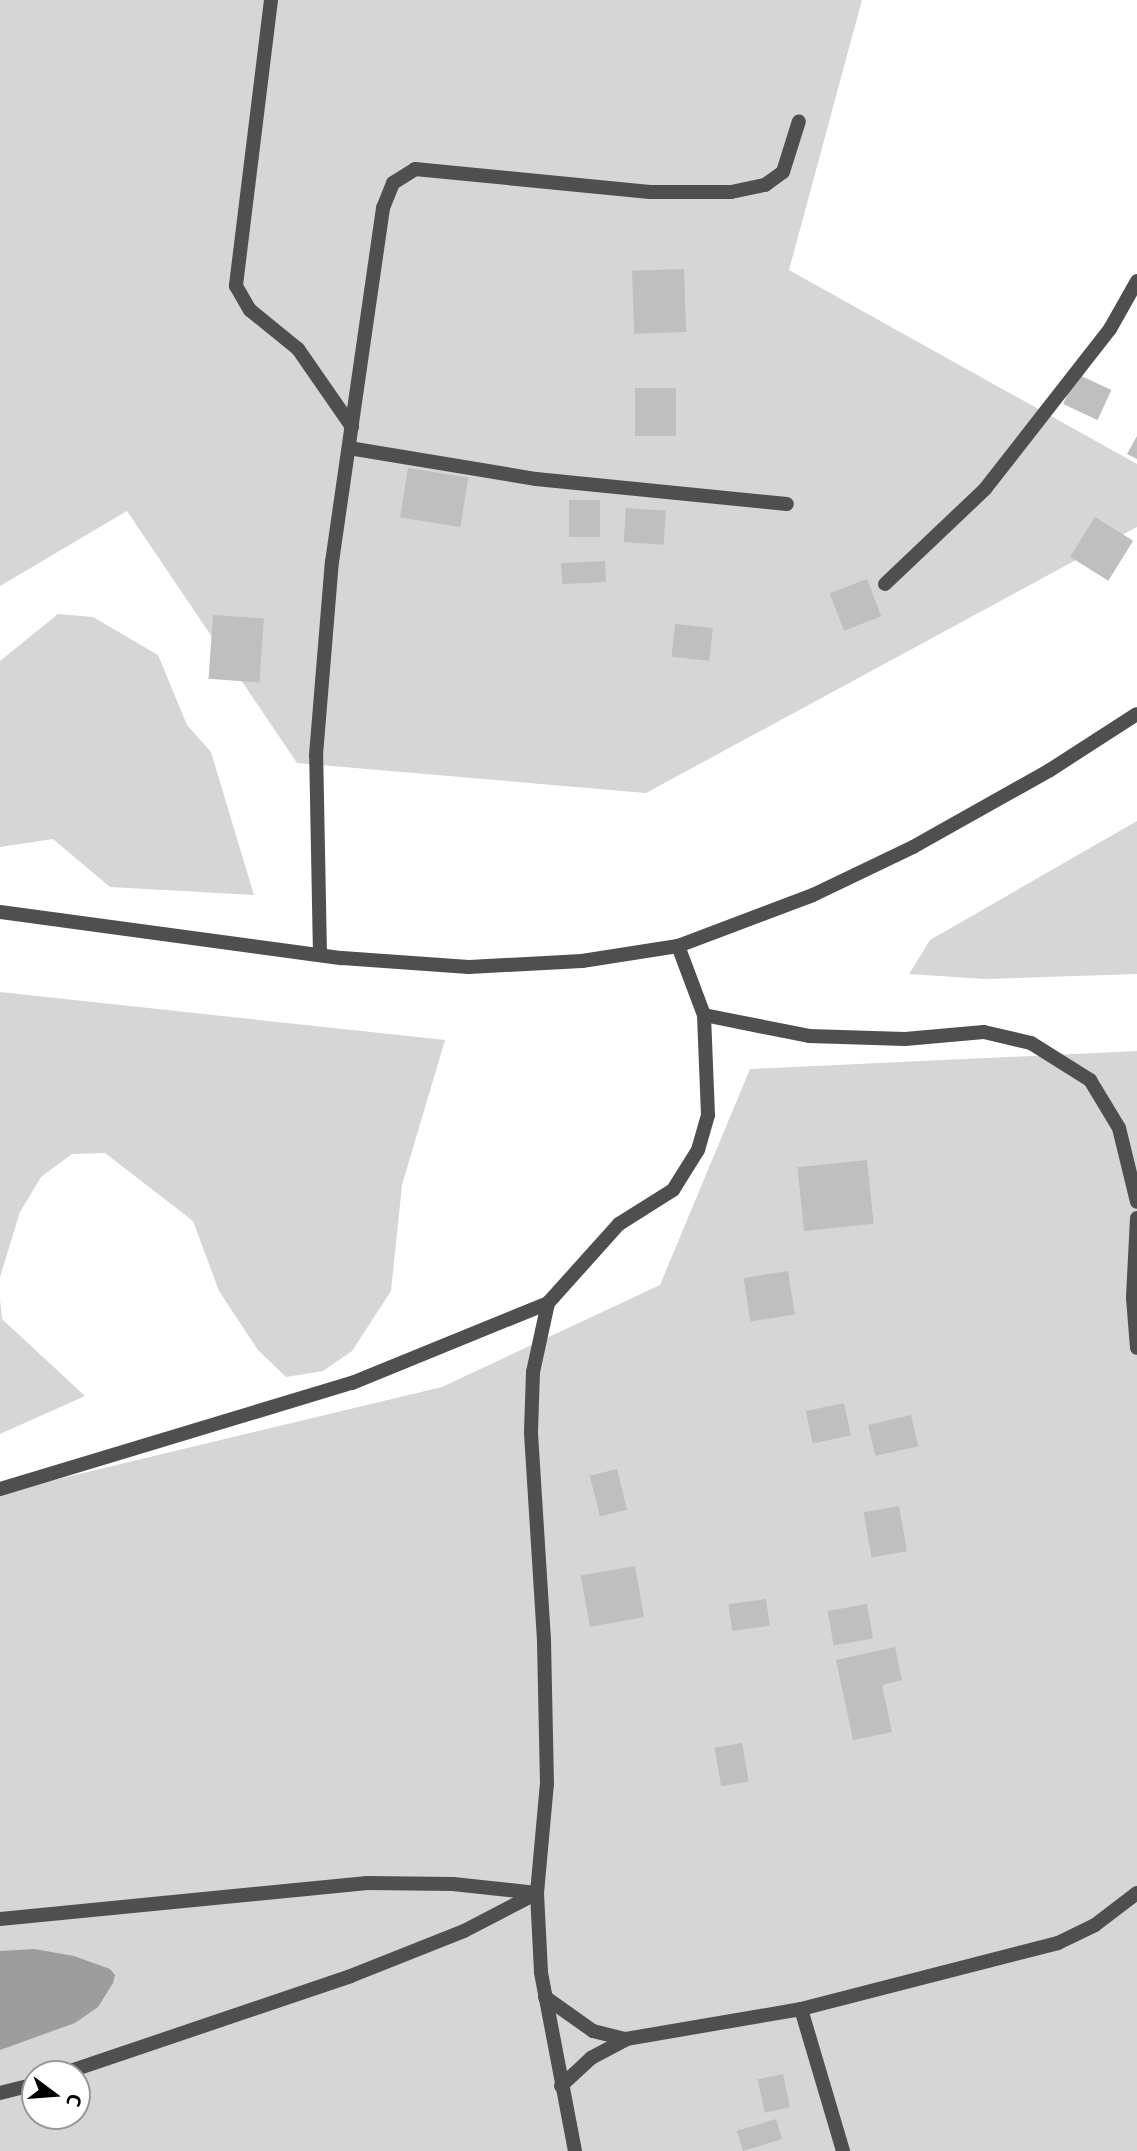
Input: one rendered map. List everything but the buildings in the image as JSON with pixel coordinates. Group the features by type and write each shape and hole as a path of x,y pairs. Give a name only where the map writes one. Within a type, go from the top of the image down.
{"street":[{"path":"271,0 236,286 250,310 298,349 352,427"},
{"path":"320,955 316,754 332,562 383,208 393,183 415,169 638,191 731,192 765,185 783,172 799,121"},
{"path":"885,584 985,489 1110,329 1137,281"},
{"path":"349,448 536,479 787,504"},
{"path":"0,912 320,955 470,967 582,961 678,946 813,895 913,847 1050,770 1137,714"},
{"path":"0,1489 352,1383 548,1303 619,1224 673,1190 698,1150 708,1115 704,1015 678,946"},
{"path":"704,1015 809,1036 905,1039 984,1032 1031,1043 1090,1080 1119,1128 1137,1202"},
{"path":"1137,1217 1133,1298 1137,1348"},
{"path":"548,1303 533,1372 531,1432 544,1640 547,1784 537,1894 545,1997 575,2151"},
{"path":"0,1919 367,1883 453,1884 537,1894"},
{"path":"91,2064 351,1976 464,1931 537,1894"},
{"path":"561,2086 591,2058 626,2039 801,2009 1058,1943 1095,1925 1137,1894"},
{"path":"545,1997 593,2031 626,2039"},
{"path":"801,2009 843,2151"},
{"path":"0,2093 21,2088"}],"shaded area":[{"path":"0,0 862,0 789,270 1137,464 1137,527 646,793 297,763 127,511 0,586"},
{"path":"58,614 93,617 158,655 187,725 211,752 254,895 110,887 53,839 0,847 0,661"},
{"path":"1137,821 1137,974 985,979 909,974 930,940"},
{"path":"0,992 445,1040 402,1185 391,1291 352,1351 323,1371 286,1377 258,1350 219,1291 193,1221 105,1153 72,1154 41,1177 20,1212 0,1277"},
{"path":"1137,1051 1137,2151 0,2151 0,1493 442,1387 660,1285 750,1069"},
{"path":"0,1300 2,1319 85,1396 0,1434"},
{"path":"34,1949 74,1956 110,1969 115,1975 113,1983 98,2007 75,2023 0,2050 0,1951"}]}
